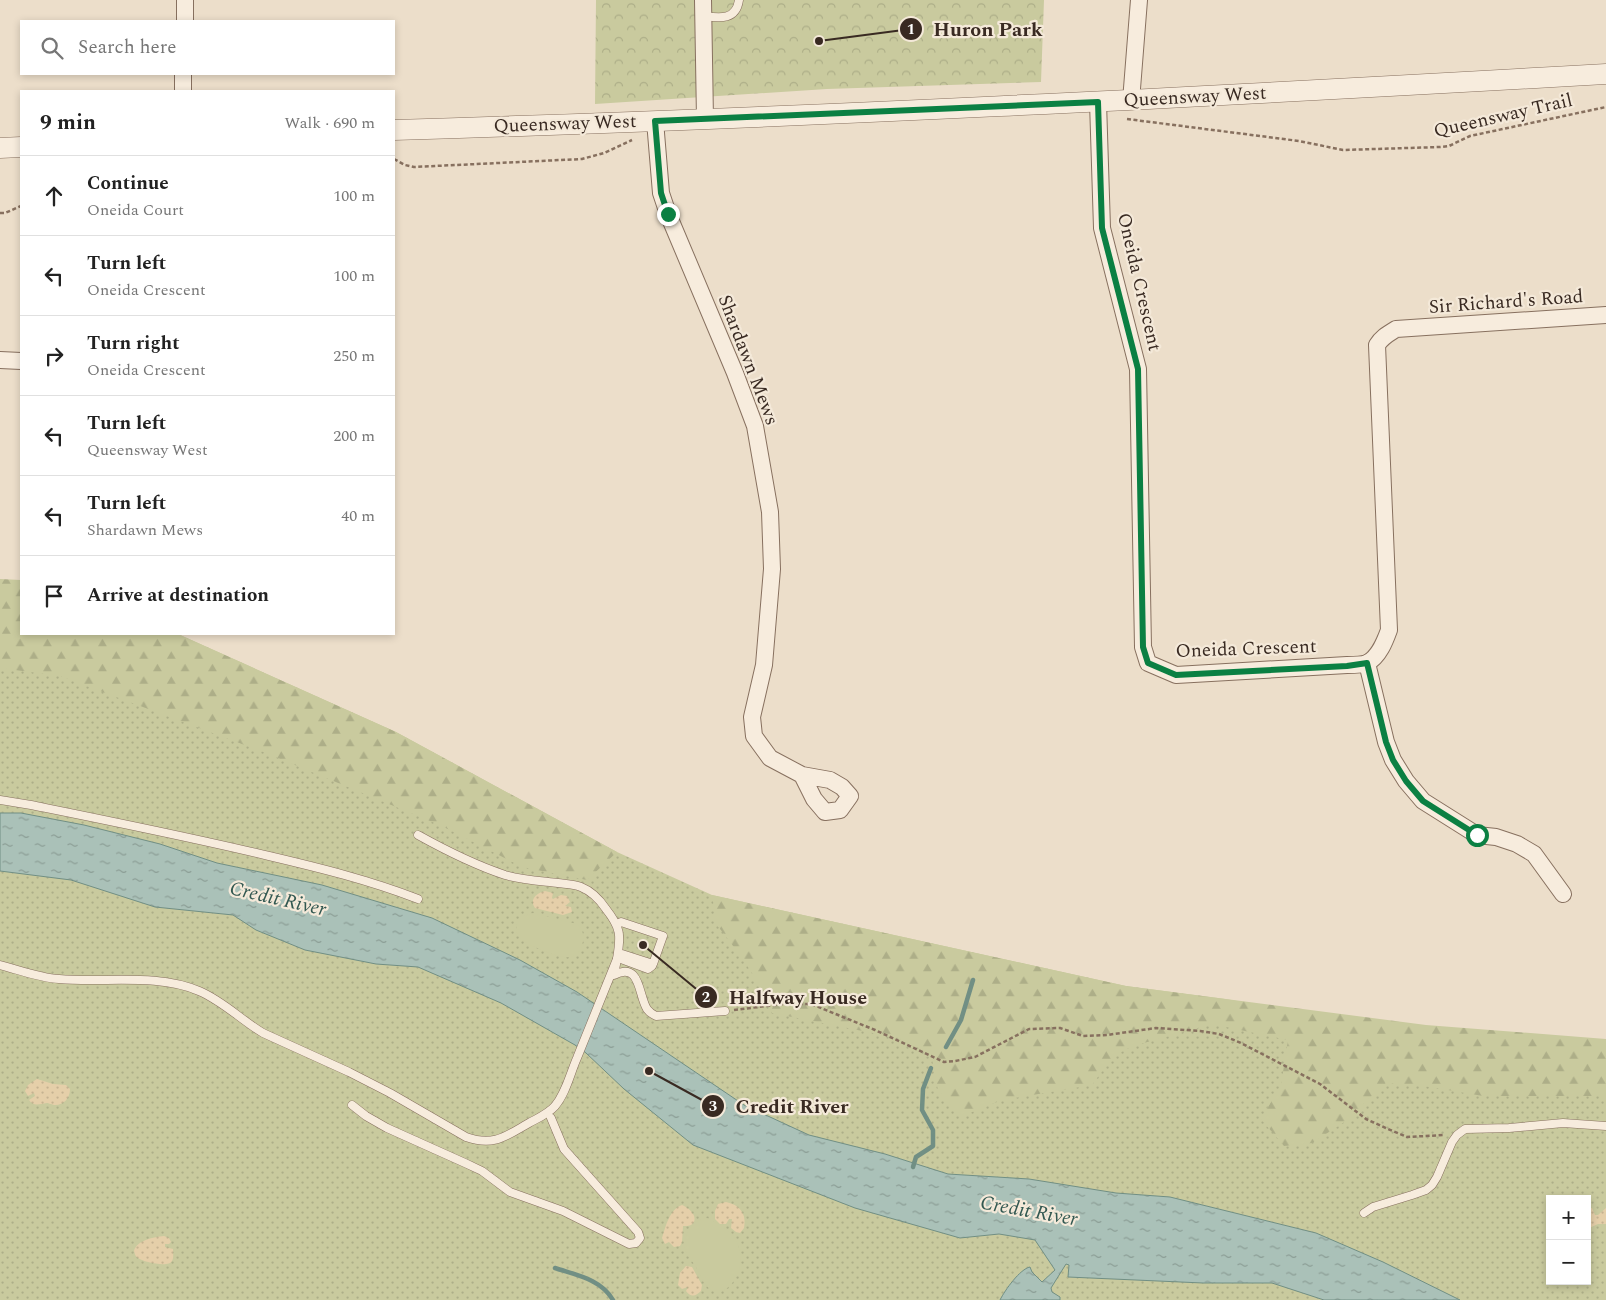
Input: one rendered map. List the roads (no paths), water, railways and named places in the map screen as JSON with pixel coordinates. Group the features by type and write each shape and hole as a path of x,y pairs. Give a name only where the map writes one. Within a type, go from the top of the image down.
{"street":[{"path":"185,0 185,20"},
{"path":"1127,109 1139,0"},
{"path":"703,8 705,119"},
{"name":"Queensway West","path":"395,130 592,124 1098,102 1127,109 1606,74"},
{"path":"183,75 183,90"},
{"name":"Oneida Crescent","path":"1098,102 1102,228 1138,369 1143,647 1148,663 1176,675 1347,666 1367,663"},
{"name":"Shardawn Mews","path":"655,121 661,193 668,214 735,372 755,426 770,512 772,569 764,665 752,717 754,736 770,758 802,775"},
{"path":"0,148 20,147"},
{"name":"Sir Richard's Road","path":"1367,663 1379,650 1389,630 1377,345 1386,335 1396,329 1606,315"},
{"path":"0,360 20,361"},
{"path":"1367,663 1386,742 1393,760 1406,781 1423,801 1477,835 1496,837 1517,844 1534,854 1563,894"}],"lane":[{"path":"703,8 720,19 728,16 738,7 739,0"},
{"path":"0,800 230,846 341,873 386,886 418,899"},
{"path":"418,835 506,875 579,886 594,895 617,924 620,940 614,974 620,971 628,972 636,977 640,984 646,1007 656,1016 725,1011"},
{"path":"617,924 621,922 663,936 654,964 622,954 621,959 648,969 652,966"},
{"path":"0,965 58,979 152,981 178,984 198,991 219,1001 252,1027 263,1033 390,1093 466,1137 488,1142 500,1139 548,1113 556,1105 572,1074 617,959"},
{"path":"352,1105 366,1116 387,1128 482,1171 510,1192 563,1211 628,1244 636,1244 640,1238 638,1232 564,1149 551,1118"},
{"path":"1364,1214 1378,1205 1426,1190 1432,1185 1438,1177 1452,1142 1465,1129 1509,1128 1563,1123 1606,1126"}],"water":[{"name":"Credit River","path":"0,813 21,813 84,825 160,844 217,863 322,885 432,918 520,960 577,992 744,1105 809,1135 885,1154 948,1174 1029,1179 1116,1193 1170,1197 1316,1233 1383,1262 1460,1300 1324,1300 1272,1283 1203,1283 1068,1277 1069,1265 1066,1264 1051,1288 1052,1292 1060,1297 1060,1300 1000,1300 1013,1280 1026,1269 1030,1267 1032,1272 1042,1282 1055,1270 1035,1240 999,1234 960,1238 855,1208 693,1145 624,1089 575,1045 501,1003 418,967 376,964 305,950 256,930 233,915 155,907 71,880 0,871"}],"waterway":[{"path":"946,1047 961,1020 973,980"},
{"path":"913,1167 916,1157 933,1146 933,1130 922,1110 923,1089 931,1068"},
{"path":"555,1268 595,1282 613,1300"}],"place":[{"name":"Huron Park","path":"819,41"},
{"name":"Halfway House","path":"643,945"},
{"name":"Credit River","path":"649,1071"}]}
